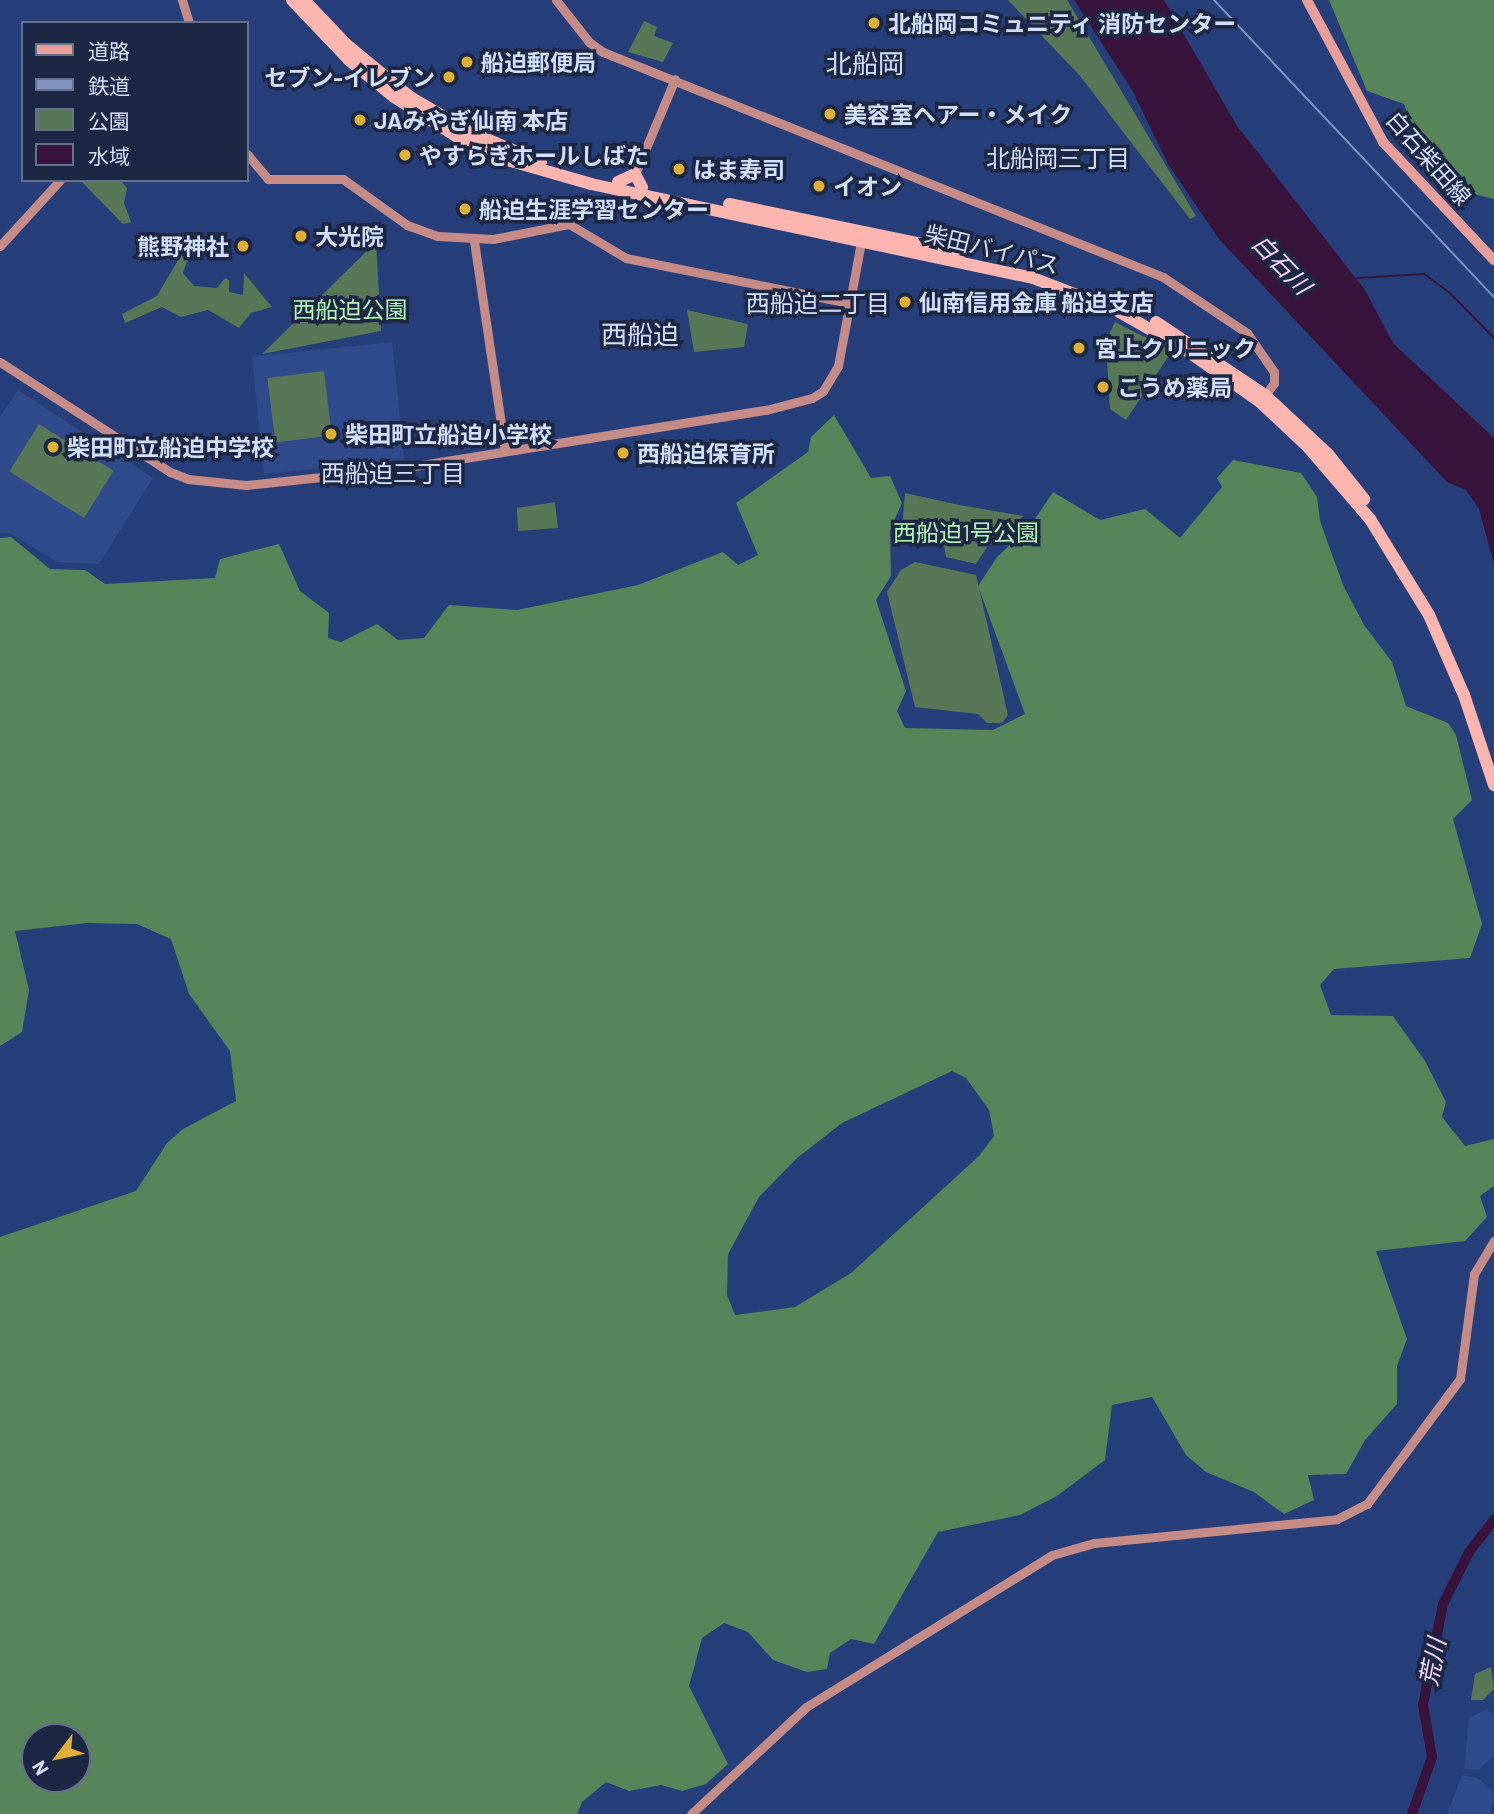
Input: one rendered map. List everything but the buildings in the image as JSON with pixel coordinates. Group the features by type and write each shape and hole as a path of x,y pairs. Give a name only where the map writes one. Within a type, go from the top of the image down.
{"highway":[{"name":"柴田バイパス","path":"292,0 349,60 394,97 456,136 511,161 592,184 1007,263 1091,291 1188,340 1328,454 1398,546 1454,648 1490,755 1494,785"},
{"name":"柴田バイパス","path":"304,0 383,77 444,119 528,158 618,183 862,235"},
{"path":"618,183 635,174 642,187"}],"main road":[{"name":"白石柴田線","path":"1307,0 1383,142 1494,260"}],"street":[{"path":"182,0 188,21"},
{"path":"556,0 596,48 1163,277 1247,333 1274,372 1262,399"},
{"path":"635,174 675,79"},
{"path":"248,156 256,170 268,179 343,179 407,225 474,241 569,224 626,258 849,303"},
{"path":"0,246 58,182"},
{"path":"0,362 170,472 209,483 280,483 505,450 804,402 823,391 834,378 862,235"},
{"path":"474,241 505,450"},
{"path":"691,1814 806,1707 1052,1555 1094,1543 1337,1519 1367,1504 1460,1379 1474,1275 1494,1241"}],"shaded area":[{"name":"柴田町立船迫小学校","path":"392,342 404,459 264,474 252,357"},
{"name":"柴田町立船迫中学校","path":"18,390 153,478 99,564 57,562 10,533 0,533 0,417"},
{"path":"1487,1709 1494,1716 1494,1755 1479,1770 1464,1769 1469,1718"},
{"path":"1462,1775 1478,1778 1494,1793 1490,1814 1447,1814"}],"green space":[{"path":"1008,0 1067,0 1196,216 1190,219 1080,76"},
{"path":"1329,0 1494,0 1494,199 1465,192 1419,145 1404,104 1367,91"},
{"path":"644,21 657,27 654,36 673,43 663,62 628,52"},
{"path":"82,182 122,182 127,188 124,203 131,222 123,224"},
{"name":"西船迫公園","path":"376,242 381,331 262,354"},
{"path":"188,243 193,245 183,273 194,286 217,288 225,278 229,280 229,292 243,295 244,273 272,307 251,313 239,328 208,310 181,317 162,307 125,323 122,314 157,296"},
{"path":"687,310 748,324 744,347 694,352"},
{"path":"1115,322 1172,351 1126,420 1110,409 1107,359 1099,355"},
{"path":"324,371 332,436 275,442 267,378"},
{"path":"834,415 871,478 890,476 902,503 890,530 891,576 876,600 906,691 897,711 905,728 993,730 1025,714 978,586 997,557 1031,525 1053,492 1100,520 1145,509 1180,538 1222,487 1217,478 1233,460 1301,473 1317,497 1320,521 1343,585 1364,625 1392,662 1406,706 1448,723 1456,735 1472,800 1453,819 1482,924 1470,958 1334,969 1320,985 1331,1015 1393,1016 1425,1061 1446,1102 1442,1117 1465,1146 1494,1139 1494,1186 1480,1196 1487,1217 1465,1241 1376,1251 1407,1339 1397,1366 1397,1404 1365,1440 1346,1474 1308,1475 1314,1500 1284,1514 1254,1492 1206,1472 1186,1455 1152,1397 1112,1405 1105,1460 1057,1496 1020,1515 938,1532 874,1644 851,1639 830,1653 827,1669 807,1672 773,1660 748,1632 724,1623 702,1638 689,1686 728,1764 706,1784 682,1791 661,1785 629,1791 606,1782 582,1802 577,1814 0,1814 0,1237 136,1191 167,1143 183,1129 236,1101 230,1051 189,994 171,939 137,924 87,923 15,931 29,990 22,1032 0,1046 0,538 11,537 50,569 85,570 105,584 215,578 220,559 279,544 300,591 329,613 328,638 341,642 377,624 398,640 424,638 449,605 517,610 638,585 723,552 738,565 758,555 736,503 808,452 811,437","holes":["952,1071 966,1078 989,1110 994,1136 979,1156 851,1273 795,1307 735,1315 727,1295 728,1254 759,1197 797,1158 842,1123"]},
{"path":"39,424 114,471 84,518 9,471"},
{"name":"西船迫1号公園","path":"905,493 1024,516 993,538 976,564 946,557 944,545 901,542"},
{"path":"555,502 558,528 518,531 517,508"},
{"path":"915,562 976,575 1008,715 1002,723 987,723 978,714 915,707 887,592 901,570"},
{"path":"1491,1667 1494,1689 1483,1700 1471,1700 1475,1674"}],"water":[{"name":"白石川","path":"1074,0 1164,0 1237,126 1365,290 1393,343 1494,438 1494,564 1479,509 1466,490 1447,482 1219,239 1168,164 1132,90"}],"waterway":[{"path":"1357,278 1424,274 1449,292 1494,338"},
{"name":"荒川","path":"1412,1814 1432,1757 1423,1705 1443,1604 1469,1552 1494,1520"}],"railway":[{"path":"1214,0 1494,297"}],"place":[{"name":"北船岡コミュニティ 消防センター","path":"874,23"},
{"name":"船迫郵便局","path":"467,62"},
{"name":"セブン-イレブン","path":"449,77"},
{"name":"美容室ヘアー・メイク","path":"830,114"},
{"name":"JAみやぎ仙南 本店","path":"360,120"},
{"name":"やすらぎホールしばた","path":"405,155"},
{"name":"はま寿司","path":"679,169"},
{"name":"イオン","path":"819,186"},
{"name":"船迫生涯学習センター","path":"465,209"},
{"name":"大光院","path":"301,236"},
{"name":"熊野神社","path":"243,246"},
{"name":"仙南信用金庫 船迫支店","path":"905,302"},
{"name":"宮上クリニック","path":"1079,348"},
{"name":"こうめ薬局","path":"1103,387"},
{"name":"柴田町立船迫小学校","path":"331,434"},
{"name":"柴田町立船迫中学校","path":"53,447"},
{"name":"西船迫保育所","path":"623,453"}],"district":[{"name":"北船岡","path":"865,63"},
{"name":"北船岡三丁目","path":"1058,158"},
{"name":"西船迫二丁目","path":"818,303"},
{"name":"西船迫","path":"640,334"},
{"name":"西船迫三丁目","path":"393,473"}]}
